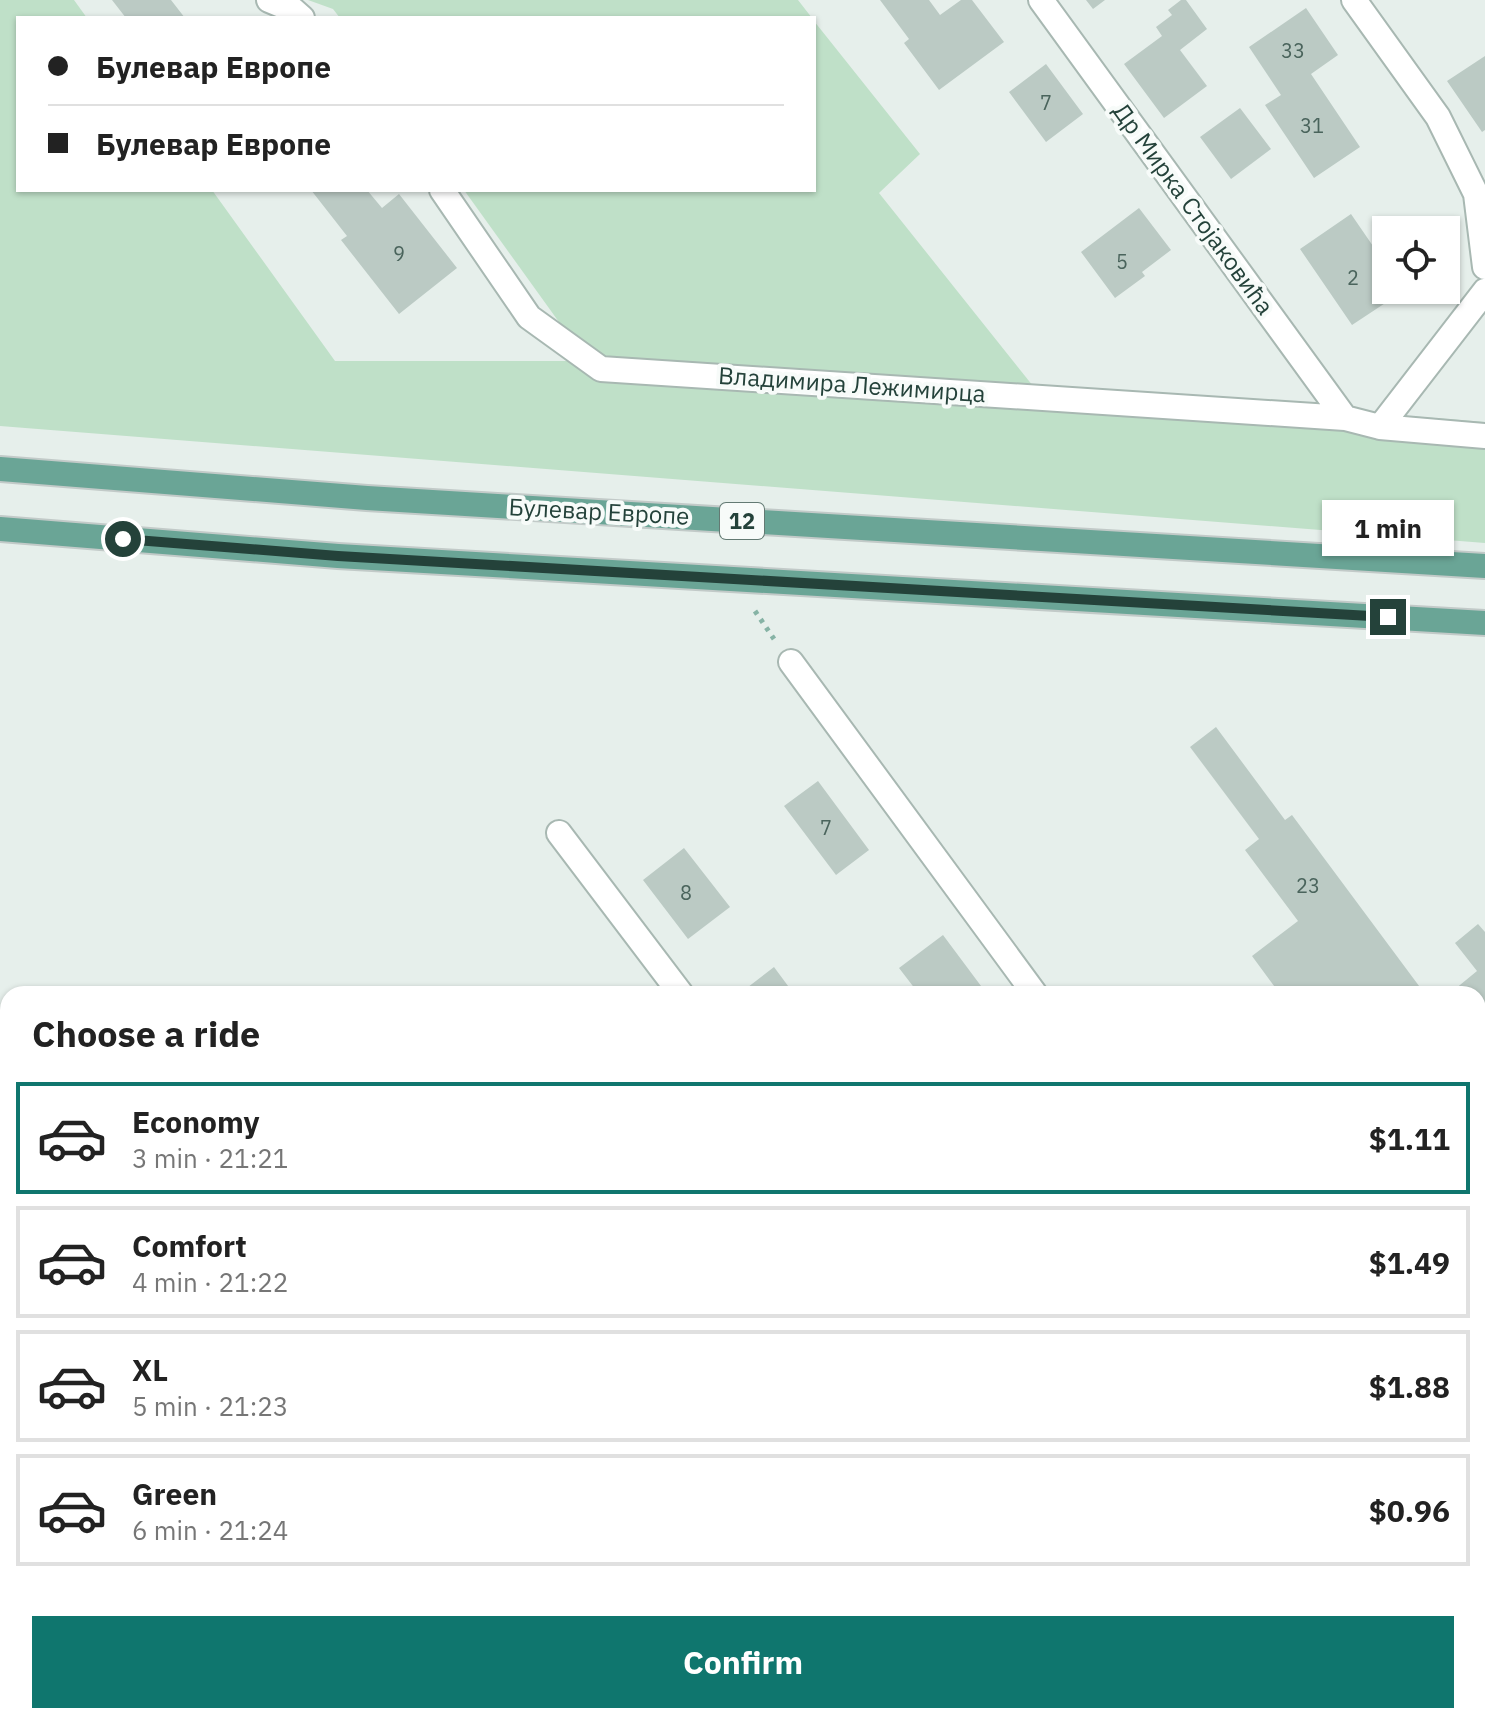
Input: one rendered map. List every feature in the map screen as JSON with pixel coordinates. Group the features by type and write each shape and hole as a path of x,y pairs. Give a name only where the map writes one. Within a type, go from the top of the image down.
{"main road":[{"name":"Булевар Европе","path":"0,469 367,498 1485,566"},
{"path":"0,529 338,556 1485,623"}],"street":[{"path":"269,0 300,16"},
{"name":"Др Мирка Стојаковића","path":"1041,0 1345,418"},
{"path":"1354,0 1438,117 1476,194 1485,267"},
{"name":"Владимира Лежимирца","path":"443,192 529,317 601,369 1345,418 1380,427 1485,436"},
{"path":"1380,427 1485,291"},
{"path":"791,662 1029,986"},
{"path":"559,833 675,986"}],"path":[{"path":"754,610 791,662"}],"green space":[{"path":"0,0 74,0 86,16 16,16 16,192 213,192 335,361 587,361 465,192 816,192 816,24 920,154 879,193 1033,386 1485,422 1485,543 0,426"},
{"path":"308,0 798,0 810,16 338,16 333,9"}],"building":[{"path":"112,0 171,0 183,16 124,16"},
{"path":"880,0 929,0 940,15 961,0 972,0 1004,42 939,90 904,43 909,39"},
{"path":"1086,0 1105,0 1093,9"},
{"path":"1181,0 1186,0 1207,29 1180,50 1207,86 1164,118 1124,64 1162,36 1156,27 1172,15 1168,10"},
{"path":"1306,8 1338,55 1311,74 1360,147 1314,178 1265,105 1281,95 1249,47"},
{"path":"1485,56 1485,130 1482,132 1447,81"},
{"path":"1046,64 1083,114 1046,142 1009,92"},
{"path":"1240,108 1271,149 1231,179 1200,137"},
{"path":"313,192 369,192 382,208 399,194 457,268 399,314 341,240 347,236"},
{"path":"1139,208 1171,250 1142,272 1145,276 1115,298 1081,252"},
{"path":"1351,214 1372,245 1372,304 1384,304 1352,325 1300,249"},
{"path":"1216,727 1285,820 1292,815 1419,986 1274,986 1252,956 1298,921 1245,850 1259,839 1190,747"},
{"path":"818,781 869,850 836,875 784,806"},
{"path":"684,848 730,907 688,939 643,880"},
{"path":"1478,924 1485,932 1485,986 1459,986 1477,971 1455,943"},
{"path":"943,935 981,986 913,986 899,968"},
{"path":"774,967 788,986 749,986"}],"route":[{"path":"123,539 338,556 1388,617"}]}
